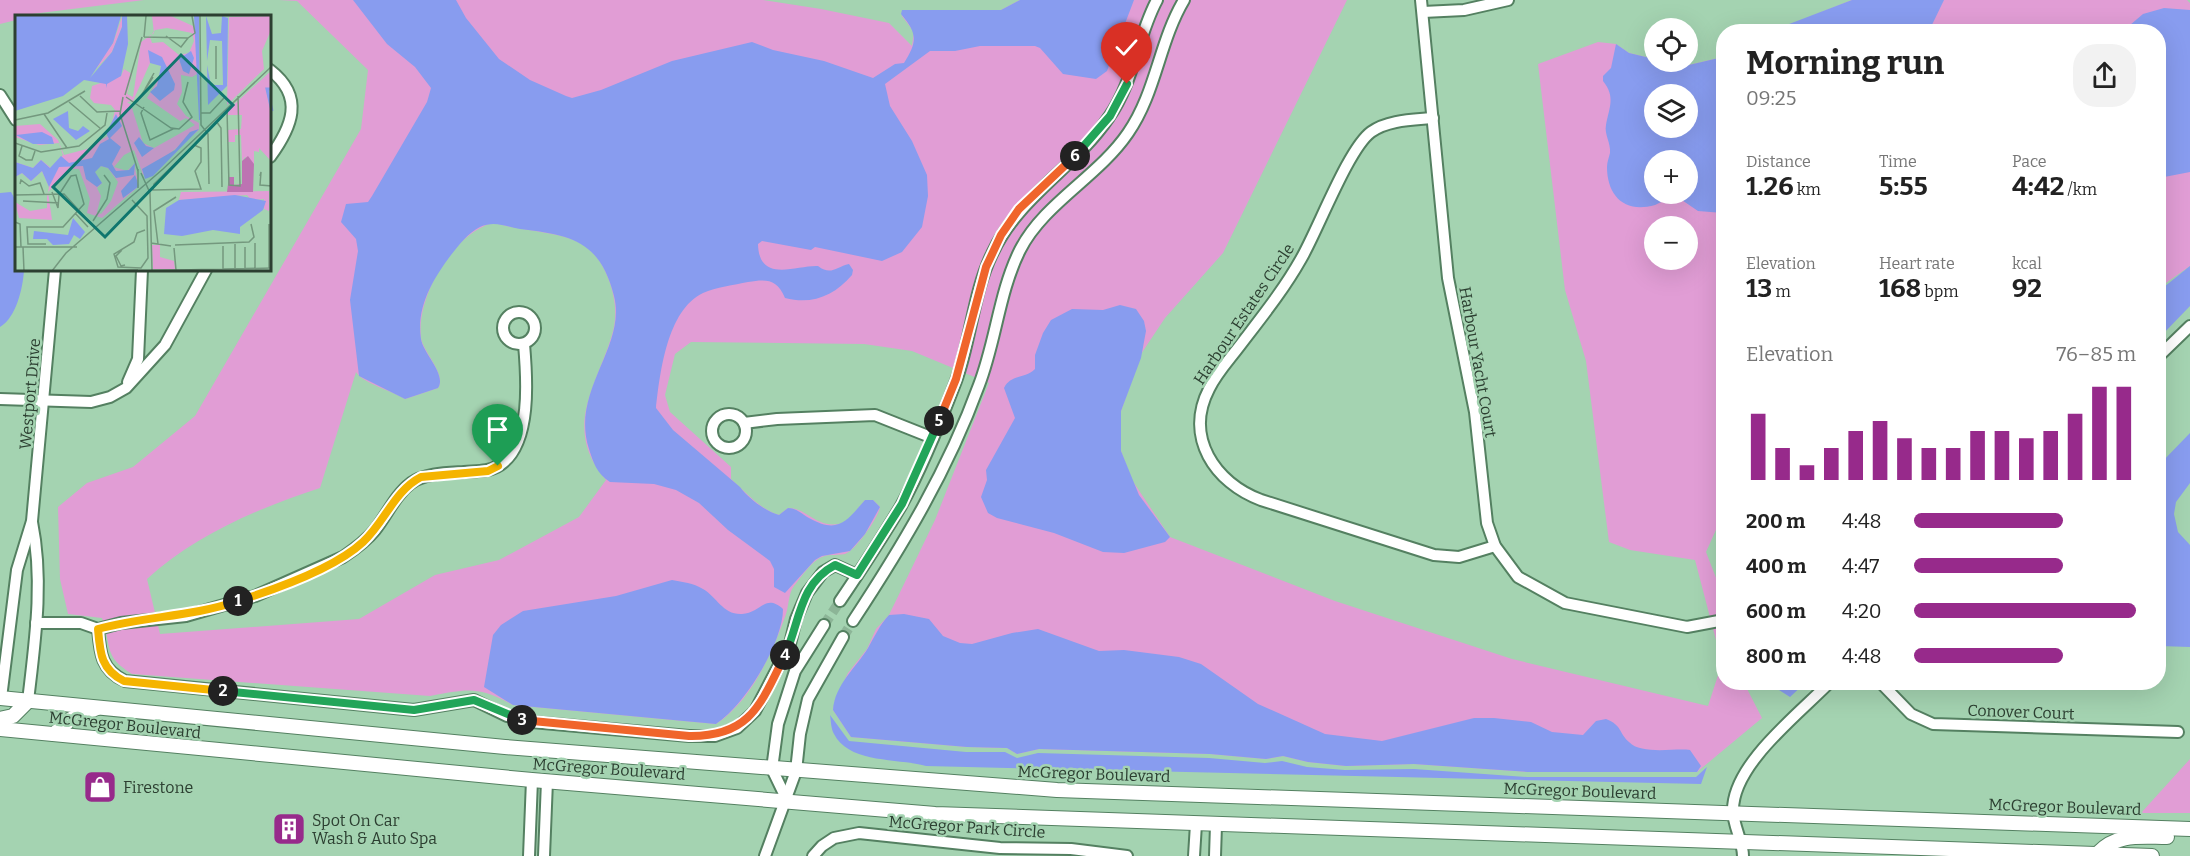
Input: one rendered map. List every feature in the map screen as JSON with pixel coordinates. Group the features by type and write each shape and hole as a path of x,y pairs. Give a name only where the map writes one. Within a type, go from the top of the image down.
{"main road":[{"name":"McGregor Boulevard","path":"1,698 772,769 1057,790 1733,812 2190,830"},
{"path":"0,719 14,716 28,701"},
{"path":"54,734 71,719 99,708"},
{"name":"McGregor Boulevard","path":"0,729 532,780 934,814 1740,842 1916,852 2152,856"},
{"path":"2097,855 2106,845 2124,837 2190,837"}],"street":[{"path":"840,601 902,504 933,438 956,379 986,267 1001,235 1019,209 1081,150 1110,116 1127,84 1143,33 1158,0"},
{"path":"854,621 908,537 958,440 986,366 1011,272 1021,248 1051,211 1107,158 1129,132 1146,100 1166,39 1185,0"},
{"name":"Harbour Yacht Court","path":"1421,0 1452,302 1475,412 1487,523 1495,546 1518,577 1565,603 1687,627 1716,622"},
{"path":"1423,12 1464,10 1509,0"},
{"path":"272,72 285,86 292,112 284,138 272,154"},
{"path":"0,95 12,102"},
{"name":"Harbour Estates Circle","path":"1432,118 1382,126 1362,141 1294,271 1208,390 1201,414 1203,442 1207,455 1221,477 1239,491 1261,500 1434,555 1459,557 1495,546"},
{"name":"Westport Drive","path":"1,698 17,570 32,520 55,272"},
{"path":"126,388 138,359 142,272"},
{"path":"0,399 45,398 91,402 111,397 126,388 165,345 205,272"},
{"path":"2166,349 2190,326"},
{"path":"36,623 81,623 98,629 121,623 186,616 214,609 282,585 356,548 374,531 393,503 412,482 421,477 488,471 508,458 518,444 522,427 526,374 524,344"},
{"path":"744,423 777,419 875,415 933,438"},
{"name":"Westport Drive","path":"28,701 39,564 32,520"},
{"path":"98,629 100,654 106,668 124,681 414,710 474,700 518,719 704,736 737,728 755,711 790,644 801,605 823,572 835,565 857,575"},
{"path":"787,800 772,769 778,724 789,685 802,659 824,625"},
{"path":"765,856 796,771 800,734 808,699 843,637"},
{"path":"1743,856 1733,812 1735,793 1756,757 1822,690"},
{"name":"Conover Court","path":"1888,690 1911,714 1933,724 2178,732"},
{"path":"529,856 532,780"},
{"path":"544,856 547,781"},
{"path":"1194,856 1196,824"},
{"path":"1215,856 1216,825"},
{"name":"McGregor Park Circle","path":"813,856 834,838 860,834 1000,848 1071,849 1127,856"}],"shaded area":[{"path":"0,0 144,0 15,15 15,20 0,24"},
{"path":"279,0 763,0 889,23 912,46 914,32 902,16 902,10 1001,10 1020,0 1347,0 1223,253 1165,318 1141,354 1121,411 1121,451 1132,480 1170,537 1335,601 1512,659 1708,706 1716,681 1716,690 1748,690 1762,718 1697,772 1528,772 1414,764 1346,766 1308,762 1283,756 1266,759 1210,754 1039,749 1017,754 1007,748 967,747 851,737 833,710 835,700 848,673 867,649 876,629 889,615 935,520 989,383 912,351 864,344 691,342 675,354 665,395 670,412 731,467 731,479 759,504 779,515 788,508 795,509 828,524 847,522 865,500 873,500 880,507 871,525 855,547 845,554 821,557 808,568 794,586 779,632 758,676 740,703 716,724 513,705 490,695 473,691 430,696 132,674 112,656 102,618 68,614 60,579 58,507 87,483 133,467 195,416 361,129 368,70 297,1","holes":["492,223 576,241 596,256 604,269 614,299 614,329 591,390 584,425 586,443 593,461 606,480 579,517 499,560 435,575 359,619 160,634 147,579 186,549 229,524 274,504 320,488 356,372 365,380 405,399 438,388 440,383 437,370 421,338 424,304 440,270 463,240"]},
{"path":"1852,0 2187,0 2190,3 2190,266 2166,283 2166,24 1791,24"},
{"path":"1598,42 1616,44 1629,53 1644,57 1644,72 1698,72 1698,63 1716,59 1716,530 1706,552 1716,578 1716,640 1695,560 1630,550 1609,542 1586,361 1565,290 1538,64"},
{"path":"2190,759 2190,813 2141,813"}],"water":[{"path":"353,0 456,0 466,18 499,59 530,80 572,98 601,90 672,61 752,42 773,50 824,61 873,78 895,64 904,63 912,49 913,32 901,14 902,10 1001,10 1020,0 1134,0 1107,71 1096,79 1063,74 1040,48 1035,46 980,46 955,51 930,51 885,84 890,106 912,141 927,175 928,196 922,227 902,252 882,261 815,247 811,250 762,241 758,244 760,256 765,264 772,268 780,270 818,266 830,271 849,264 853,270 852,275 830,293 804,300 785,298 779,287 766,281 719,288 703,293 691,301 681,313 673,328 663,361 656,408 673,430 752,500 779,515 791,508 819,523 835,525 842,523 853,514 865,500 873,500 880,507 865,534 850,551 822,556 815,560 785,593 774,587 774,569 770,561 728,530 699,503 676,490 654,484 610,482 596,467 589,449 585,428 587,408 613,333 616,315 614,296 608,277 591,252 580,244 554,234 491,224 480,227 461,243 444,264 427,294 421,316 421,339 437,370 440,383 438,388 405,399 359,376 350,300 358,251 356,239 341,222 346,204 368,202 427,102 431,88 415,67 387,44"},
{"path":"1852,0 1944,0 1932,24 1789,24"},
{"path":"2164,8 2190,10 2190,172 2166,177 2166,24 2131,24 2143,14"},
{"path":"1616,44 1629,53 1644,57 1644,72 1698,72 1698,63 1716,59 1716,212 1698,211 1688,204 1698,204 1698,150 1644,150 1644,204 1657,204 1634,207 1619,200 1610,186 1608,177 1610,149 1606,128 1610,97 1603,76 1611,68"},
{"path":"11,192 15,199 15,272 24,272 20,294 14,310 6,323 0,327 0,193"},
{"path":"2190,266 2190,306 2166,331 2166,285"},
{"path":"1120,305 1136,309 1144,321 1146,331 1141,358 1121,411 1121,451 1139,495 1170,537 1165,542 1124,553 1103,552 1054,533 997,518 988,513 981,497 987,480 986,470 1015,418 1004,388 1014,378 1035,369 1035,355 1043,333 1051,320 1072,309 1103,310"},
{"path":"2190,433 2190,483 2176,502 2174,514 2178,532 2190,545 2190,647 2166,646 2166,458"},
{"path":"672,580 699,587 708,592 725,609 735,614 748,613 767,603 783,609 777,639 760,672 739,703 716,724 513,705 484,687 493,635 501,625 523,611 616,596"},
{"path":"904,614 929,619 943,636 960,643 972,644 1012,633 1038,629 1099,651 1124,650 1179,657 1201,664 1258,704 1325,734 1382,741 1474,718 1494,718 1531,722 1552,732 1583,735 1596,721 1606,719 1615,724 1634,746 1649,750 1690,750 1701,766 1697,772 1528,772 1414,764 1346,766 1308,762 1283,756 1266,759 1210,754 1039,749 1017,754 1007,748 967,747 851,737 833,710 838,692 889,615"},
{"path":"1779,690 1798,690 1790,697"},
{"path":"830,715 849,741 966,752 1005,752 1017,758 1038,753 1209,758 1265,763 1282,761 1307,767 1345,770 1414,769 1527,777 1696,777 1707,767 1701,784 926,766 876,758 851,751 841,744 834,734"}],"tunnel":[{"path":"824,625 840,601"},
{"path":"843,637 853,621"}],"place":[{"name":"Firestone","path":"100,787"},
{"name":"Spot On Car Wash & Auto Spa","path":"289,829"}],"route":[{"path":"498,466 488,471 421,477 402,491 374,531 356,548 343,557 282,585 255,596 186,616 121,623 98,629 100,654 106,668 114,676 124,681 414,710 440,707 462,700 474,700 507,716 532,722 689,736 715,735 737,728 746,721 762,701 790,644 801,605 814,582 823,572 835,565 857,575 902,504 917,475 956,379 986,267 1001,235 1019,209 1100,129 1110,116 1127,84"}]}
